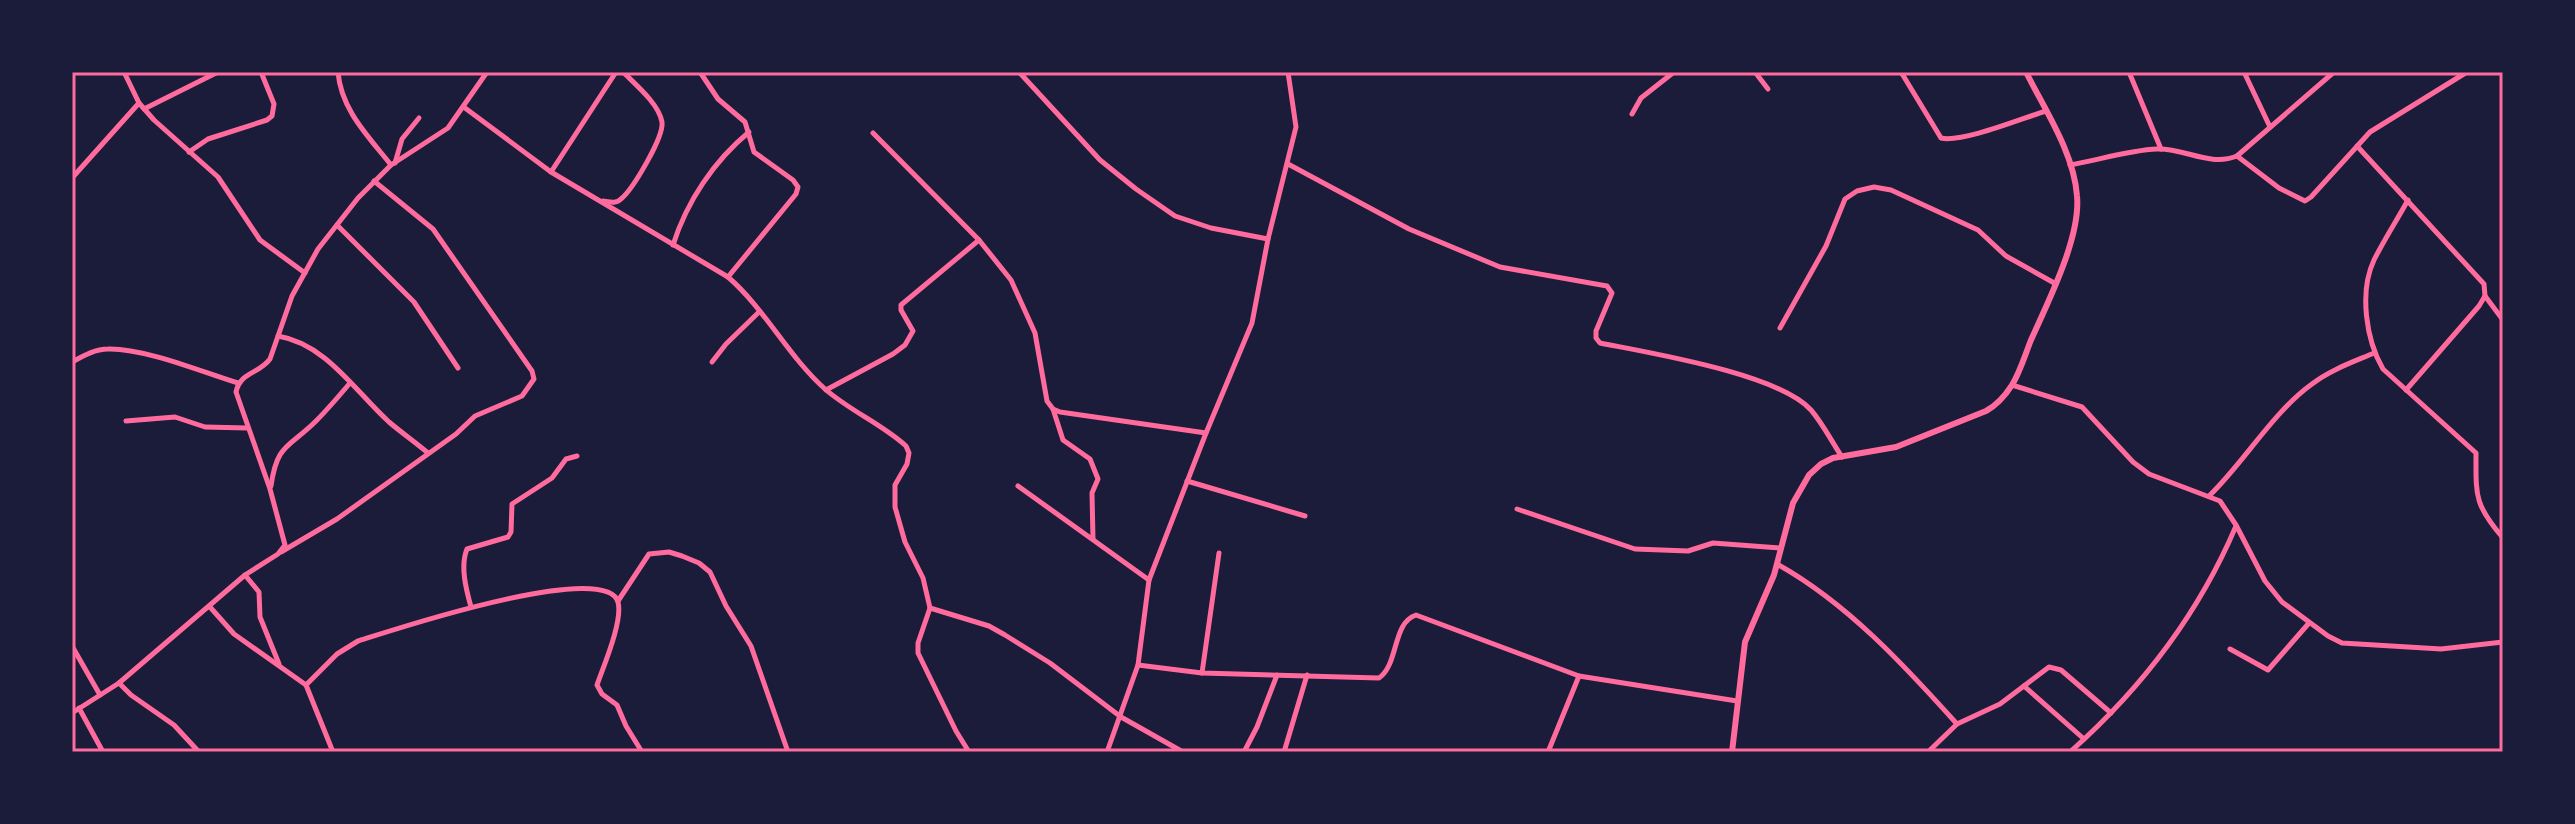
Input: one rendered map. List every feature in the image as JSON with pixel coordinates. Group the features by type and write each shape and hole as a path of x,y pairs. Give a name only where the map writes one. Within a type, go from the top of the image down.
{"street":[{"path":"124,72 139,103 228,189 260,240 305,273"},
{"path":"144,109 218,72"},
{"path":"189,152 208,139 272,116 274,104 261,72"},
{"path":"338,72 351,112 393,164"},
{"path":"278,554 285,545 284,534 236,392 238,383 242,377 265,365 292,296 318,249 337,225 374,181 393,164 448,128 465,108 487,72"},
{"path":"551,172 616,72"},
{"path":"599,201 614,203 622,199 650,157 661,129 658,113 623,72"},
{"path":"700,72 718,99 745,122 754,152 793,180 798,190 728,277"},
{"path":"1019,72 1100,160 1175,216 1211,228 1268,239"},
{"path":"1107,752 1138,665 1149,580 1252,323 1268,239 1296,127 1288,72"},
{"path":"1632,114 1641,98 1674,72"},
{"path":"1755,72 1768,89"},
{"path":"1901,72 1941,138 1949,140 1969,135 2046,111"},
{"path":"1732,752 1745,642 1777,564 1793,503 1809,475 1821,464 1896,447 1986,411 1998,403 2012,385 2056,284 2077,212 2077,196 2070,165 2026,72"},
{"path":"2129,72 2161,149"},
{"path":"2244,72 2270,127"},
{"path":"2070,165 2161,149 2215,161 2237,156 2334,72"},
{"path":"2237,156 2279,188 2305,201 2357,146 2389,118 2467,72"},
{"path":"72,178 139,103"},
{"path":"465,108 551,172 728,277 826,390 906,446 909,453 907,464 895,485 895,507 905,542 923,578 930,608 918,643 918,653 969,752"},
{"path":"393,164 402,139 419,118"},
{"path":"673,245 678,229 715,164 749,132"},
{"path":"873,133 979,240 1011,280 1035,333 1047,401 1053,409 1063,440 1090,459 1098,479 1092,493 1093,540"},
{"path":"2357,146 2484,284 2485,296 2503,320"},
{"path":"1288,164 1409,229 1500,267 1607,286 1612,293 1596,331 1600,343 1709,367 1789,394 1810,409 1842,457"},
{"path":"72,713 119,683 245,575 337,519 456,434 475,416 522,396 534,379 532,371 433,229 374,181"},
{"path":"1780,328 1826,246 1845,199 1857,191 1874,187 1891,190 1978,230 2006,256 2056,284"},
{"path":"2408,200 2373,262 2368,281 2367,320 2374,353 2383,369 2476,453 2478,500 2484,516 2503,538"},
{"path":"337,225 414,302 458,368"},
{"path":"826,390 905,345 913,331 901,305 979,240"},
{"path":"2406,390 2485,296"},
{"path":"712,362 759,312"},
{"path":"278,336 308,346 428,453"},
{"path":"72,362 106,349 131,351 238,383"},
{"path":"2210,495 2259,437 2310,385 2338,368 2374,353"},
{"path":"270,489 274,466 285,446 318,419 350,383"},
{"path":"2012,385 2082,407 2133,462 2149,474 2220,501 2265,581 2282,602 2342,643 2441,649 2503,642"},
{"path":"1053,409 1206,433"},
{"path":"126,421 175,417 205,427 247,428"},
{"path":"471,607 466,591 467,549 510,535 512,504 552,478 566,459 577,456"},
{"path":"1187,481 1305,516"},
{"path":"1018,486 1149,580"},
{"path":"1517,509 1635,549 1688,551 1713,543 1780,548"},
{"path":"2070,752 2142,680 2207,588 2236,525"},
{"path":"618,601 649,554 669,552 704,566 751,646 788,752"},
{"path":"1202,673 1219,553"},
{"path":"1777,564 1827,595 1957,724"},
{"path":"245,575 259,592 260,617 279,664"},
{"path":"306,685 337,654 358,641 471,607 548,591 602,590 615,596 618,616 597,685 602,694 617,705 642,752"},
{"path":"210,607 234,634 306,685 333,752"},
{"path":"930,608 989,626 1005,635 1050,663 1121,717 1183,752"},
{"path":"1138,665 1202,673 1379,678 1391,662 1405,623 1416,615 1579,676 1737,701"},
{"path":"2230,649 2268,670 2309,623"},
{"path":"72,646 100,695"},
{"path":"1928,752 1957,724 2000,704 2049,667 2061,670 2111,713"},
{"path":"1244,752 1277,675"},
{"path":"1284,752 1307,675"},
{"path":"1548,752 1579,676"},
{"path":"119,683 174,725 199,752"},
{"path":"2024,686 2084,739"},
{"path":"79,708 103,752"}]}
